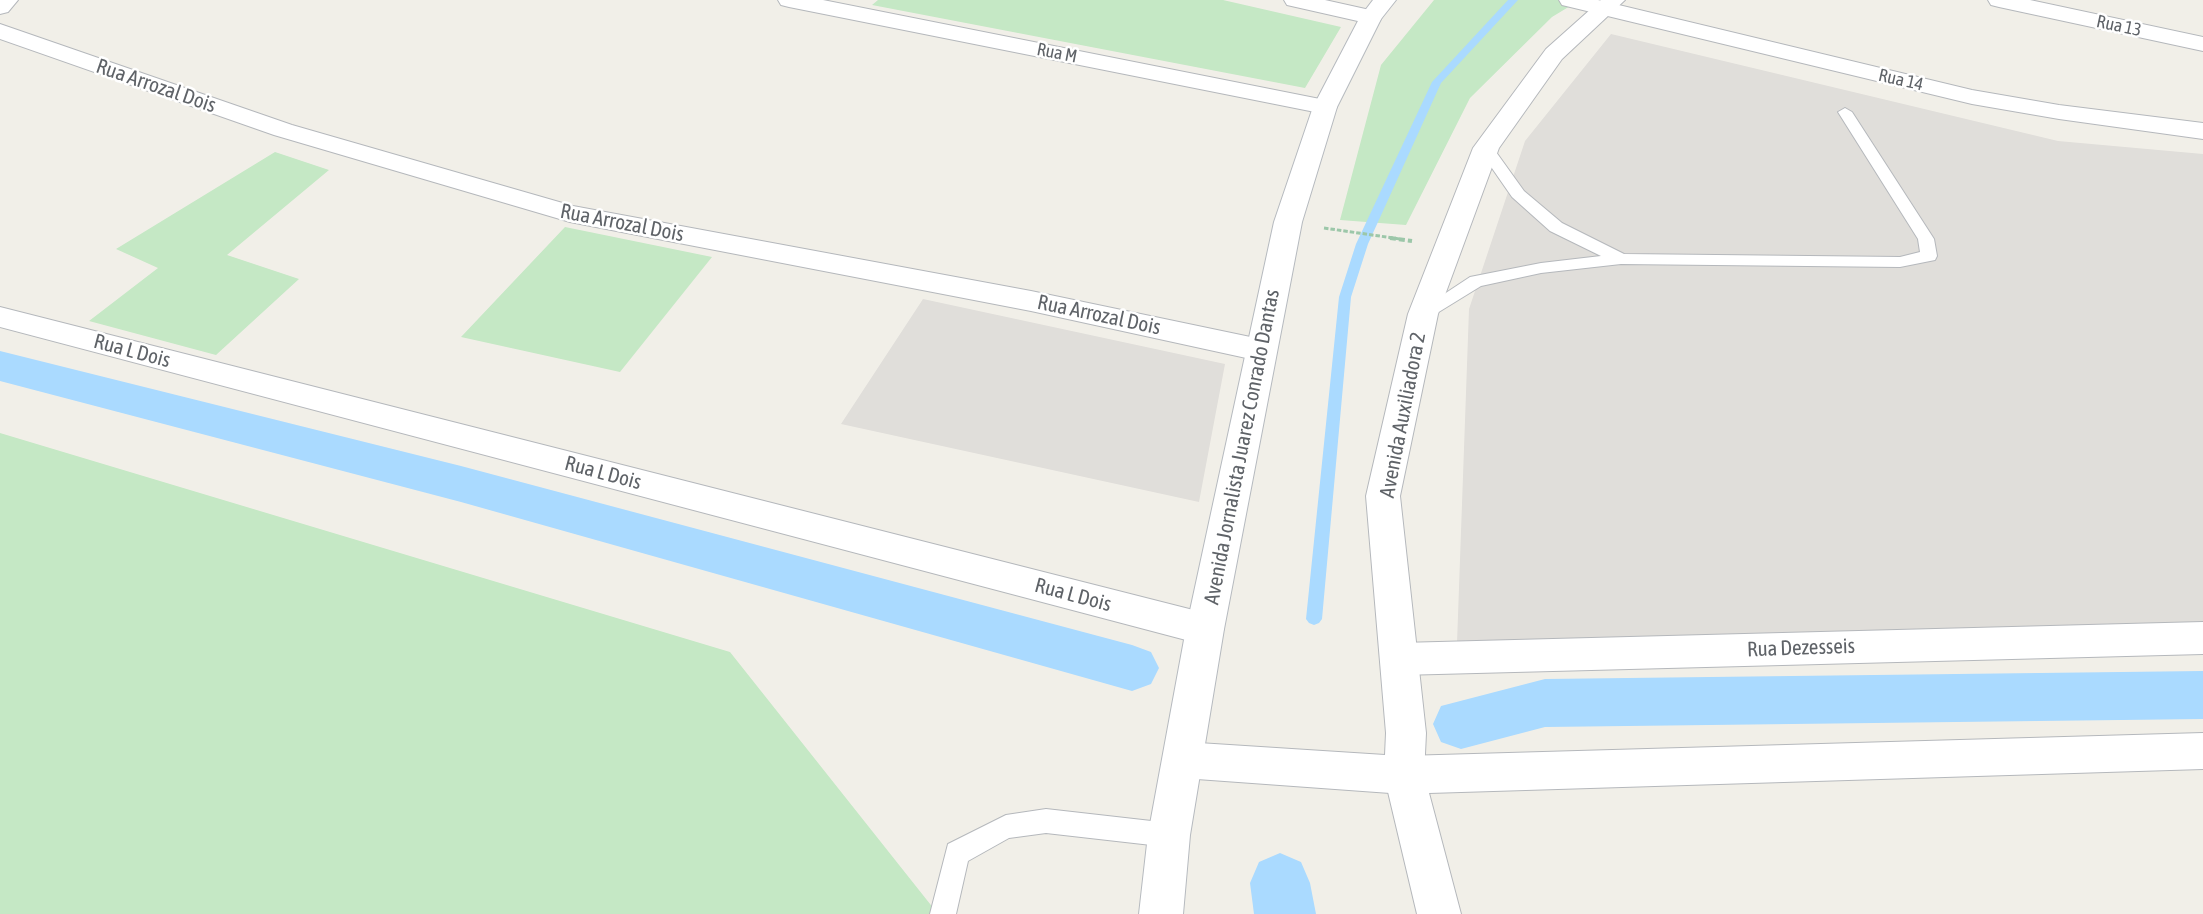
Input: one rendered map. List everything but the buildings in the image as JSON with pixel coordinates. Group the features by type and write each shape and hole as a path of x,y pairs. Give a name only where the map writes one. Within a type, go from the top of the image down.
{"street":[{"path":"0,7 7,0"},
{"name":"Rua M","path":"789,0 1325,107"},
{"path":"1295,0 1378,8"},
{"name":"Rua 14","path":"1570,0 1608,4 1972,97 2059,112 2203,131"},
{"name":"Rua 13","path":"1999,0 2203,44"},
{"name":"Avenida Auxiliadora 2","path":"1439,914 1404,775 1406,733 1383,496 1424,314 1486,148 1554,54 1608,4"},
{"name":"Avenida Jornalista Juarez Conrado Dantas","path":"1161,914 1169,835 1205,629 1260,350 1288,222 1325,107 1378,8"},
{"name":"Rua Arrozal Dois","path":"0,31 283,130 570,214 1031,301 1260,350"},
{"name":"Rua L Dois","path":"0,317 1205,629"},
{"name":"Rua Dezesseis","path":"1400,659 2203,638"},
{"path":"1183,760 1404,775 2203,751"}],"lane":[{"path":"1424,314 1476,281 1541,268 1621,259 1900,262 1929,256 1926,239 1845,112"},
{"path":"1486,148 1518,194 1556,227 1621,259"},
{"path":"944,914 957,853 1006,827 1046,821 1169,835"}],"path":[{"path":"1335,230 1417,242"}],"shaded area":[{"path":"1611,34 2058,141 2203,154 2203,628 1457,643 1469,309 1525,141"},
{"path":"923,299 1225,364 1199,502 841,424"}],"green space":[{"path":"878,0 1223,0 1341,27 1305,88 872,5"},
{"path":"1434,0 1580,0 1552,17 1470,98 1406,225 1340,220 1381,65"},
{"path":"275,152 329,170 227,255 299,279 216,355 89,321 158,268 116,249"},
{"path":"565,227 712,257 620,372 461,337"},
{"path":"0,433 730,652 938,914 0,914"}],"waterway":[{"path":"1314,619 1345,297 1362,244 1437,82 1513,0"},
{"path":"0,366 461,484 1132,668"},
{"path":"1461,724 1545,703 2203,695"},
{"path":"1280,883 1285,914"}]}
